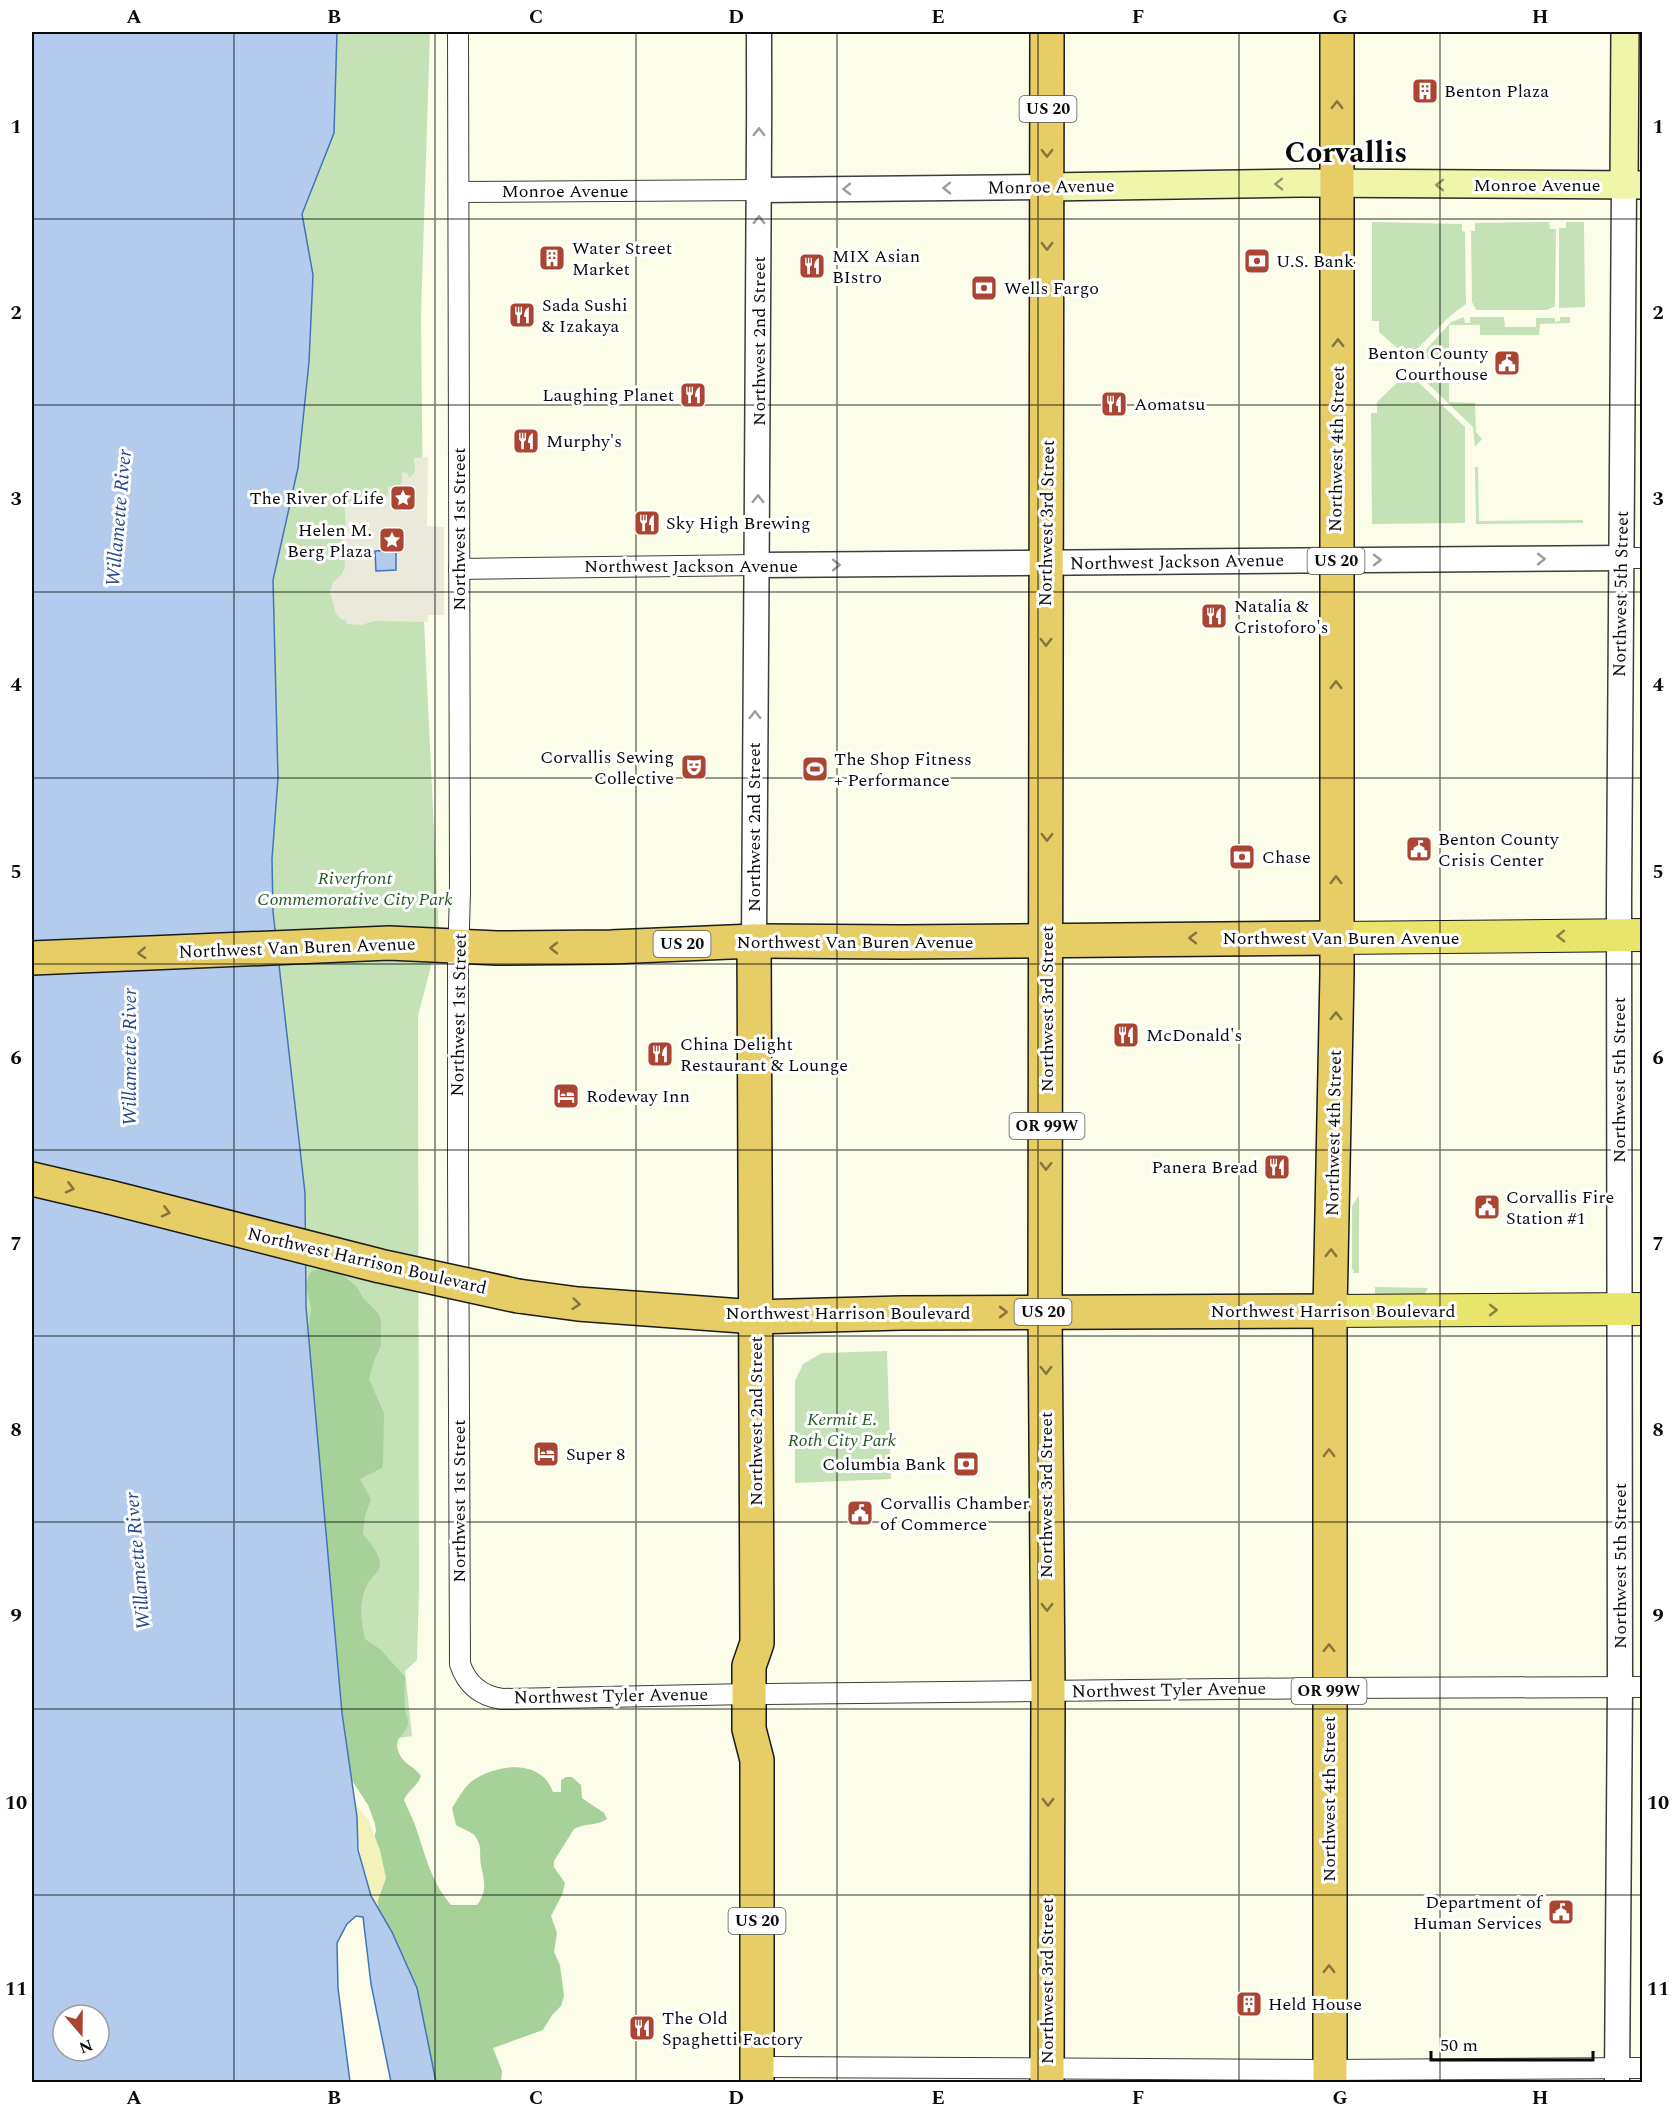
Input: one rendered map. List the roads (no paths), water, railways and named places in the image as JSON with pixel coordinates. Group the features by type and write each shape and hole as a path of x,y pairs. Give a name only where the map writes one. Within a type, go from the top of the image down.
{"highway":[{"name":"US 20","path":"1047,32 1048,187"},
{"name":"US 20","path":"1337,32 1338,184"},
{"name":"Northwest 4th Street","path":"1329,2076 1330,1311 1336,1004 1338,184"},
{"name":"Northwest 3rd Street","path":"1047,2075 1048,1691 1045,1312 1048,187"},
{"name":"Northwest Van Buren Avenue","path":"32,958 389,943 497,948 611,947 754,941 1336,938"},
{"name":"Northwest 2nd Street","path":"754,941 757,1643 749,1666 758,1694 749,1729 757,1760 757,2075"},
{"name":"Northwest Harrison Boulevard","path":"32,1179 380,1266 518,1296 578,1304 756,1317 901,1312 1330,1311"}],"main road":[{"path":"1625,32 1633,185"},
{"name":"Monroe Avenue","path":"1048,187 1338,184 1633,185"},
{"name":"Northwest Van Buren Avenue","path":"1336,938 1631,936"},
{"name":"Northwest Harrison Boulevard","path":"1330,1311 1631,1309"}],"street":[{"name":"Northwest 1st Street","path":"458,32 459,1652 463,1673 476,1689"},
{"name":"Northwest 2nd Street","path":"754,941 759,32"},
{"name":"Northwest 5th Street","path":"1617,2076 1631,1687 1633,185"},
{"name":"Monroe Avenue","path":"459,192 1048,187"},
{"name":"Northwest Jackson Avenue","path":"459,569 1632,558"},
{"name":"Northwest Tyler Avenue","path":"476,1689 489,1696 502,1698 1329,1688 1631,1687"},
{"path":"757,2075 1617,2076 1642,2068"}],"water":[{"name":"Willamette River","path":"32,32 337,32 334,133 302,214 313,275 309,362 298,468 273,580 278,778 272,859 273,912 305,1193 306,1307 342,1713 357,1817 358,1850 371,1896 392,1932 417,1988 436,2082 391,2082 371,1984 363,1917 356,1916 347,1924 337,1943 338,1988 350,2082 32,2082"},
{"path":"396,550 396,570 376,571 375,551"}],"place":[{"name":"Benton Plaza","path":"1425,91"},
{"name":"Water Street Market","path":"552,258"},
{"name":"U.S. Bank","path":"1257,261"},
{"name":"MIX Asian BIstro","path":"812,266"},
{"name":"Wells Fargo","path":"984,288"},
{"name":"Sada Sushi & Izakaya","path":"522,315"},
{"name":"Benton County Courthouse","path":"1507,363"},
{"name":"Laughing Planet","path":"693,395"},
{"name":"Aomatsu","path":"1114,404"},
{"name":"Murphy's","path":"526,441"},
{"name":"The River of Life","path":"403,498"},
{"name":"Sky High Brewing","path":"647,523"},
{"name":"Helen M. Berg Plaza","path":"392,540"},
{"name":"Natalia & Cristoforo's","path":"1214,616"},
{"name":"Corvallis Sewing Collective","path":"694,767"},
{"name":"The Shop Fitness + Performance","path":"815,769"},
{"name":"Benton County Crisis Center","path":"1419,849"},
{"name":"Chase","path":"1242,857"},
{"name":"McDonald's","path":"1126,1035"},
{"name":"China Delight Restaurant & Lounge","path":"660,1054"},
{"name":"Rodeway Inn","path":"566,1096"},
{"name":"Panera Bread","path":"1277,1167"},
{"name":"Corvallis Fire Station #1","path":"1487,1207"},
{"name":"Super 8","path":"546,1454"},
{"name":"Columbia Bank","path":"966,1464"},
{"name":"Corvallis Chamber of Commerce","path":"860,1513"},
{"name":"Department of Human Services","path":"1561,1912"},
{"name":"Held House","path":"1249,2004"},
{"name":"The Old Spaghetti Factory","path":"642,2028"}],"district":[{"name":"Corvallis","path":"1346,153"}],"park label":[{"name":"Riverfront Commemorative City Park","path":"355,888"},
{"name":"Kermit E. Roth City Park","path":"842,1429"}]}
